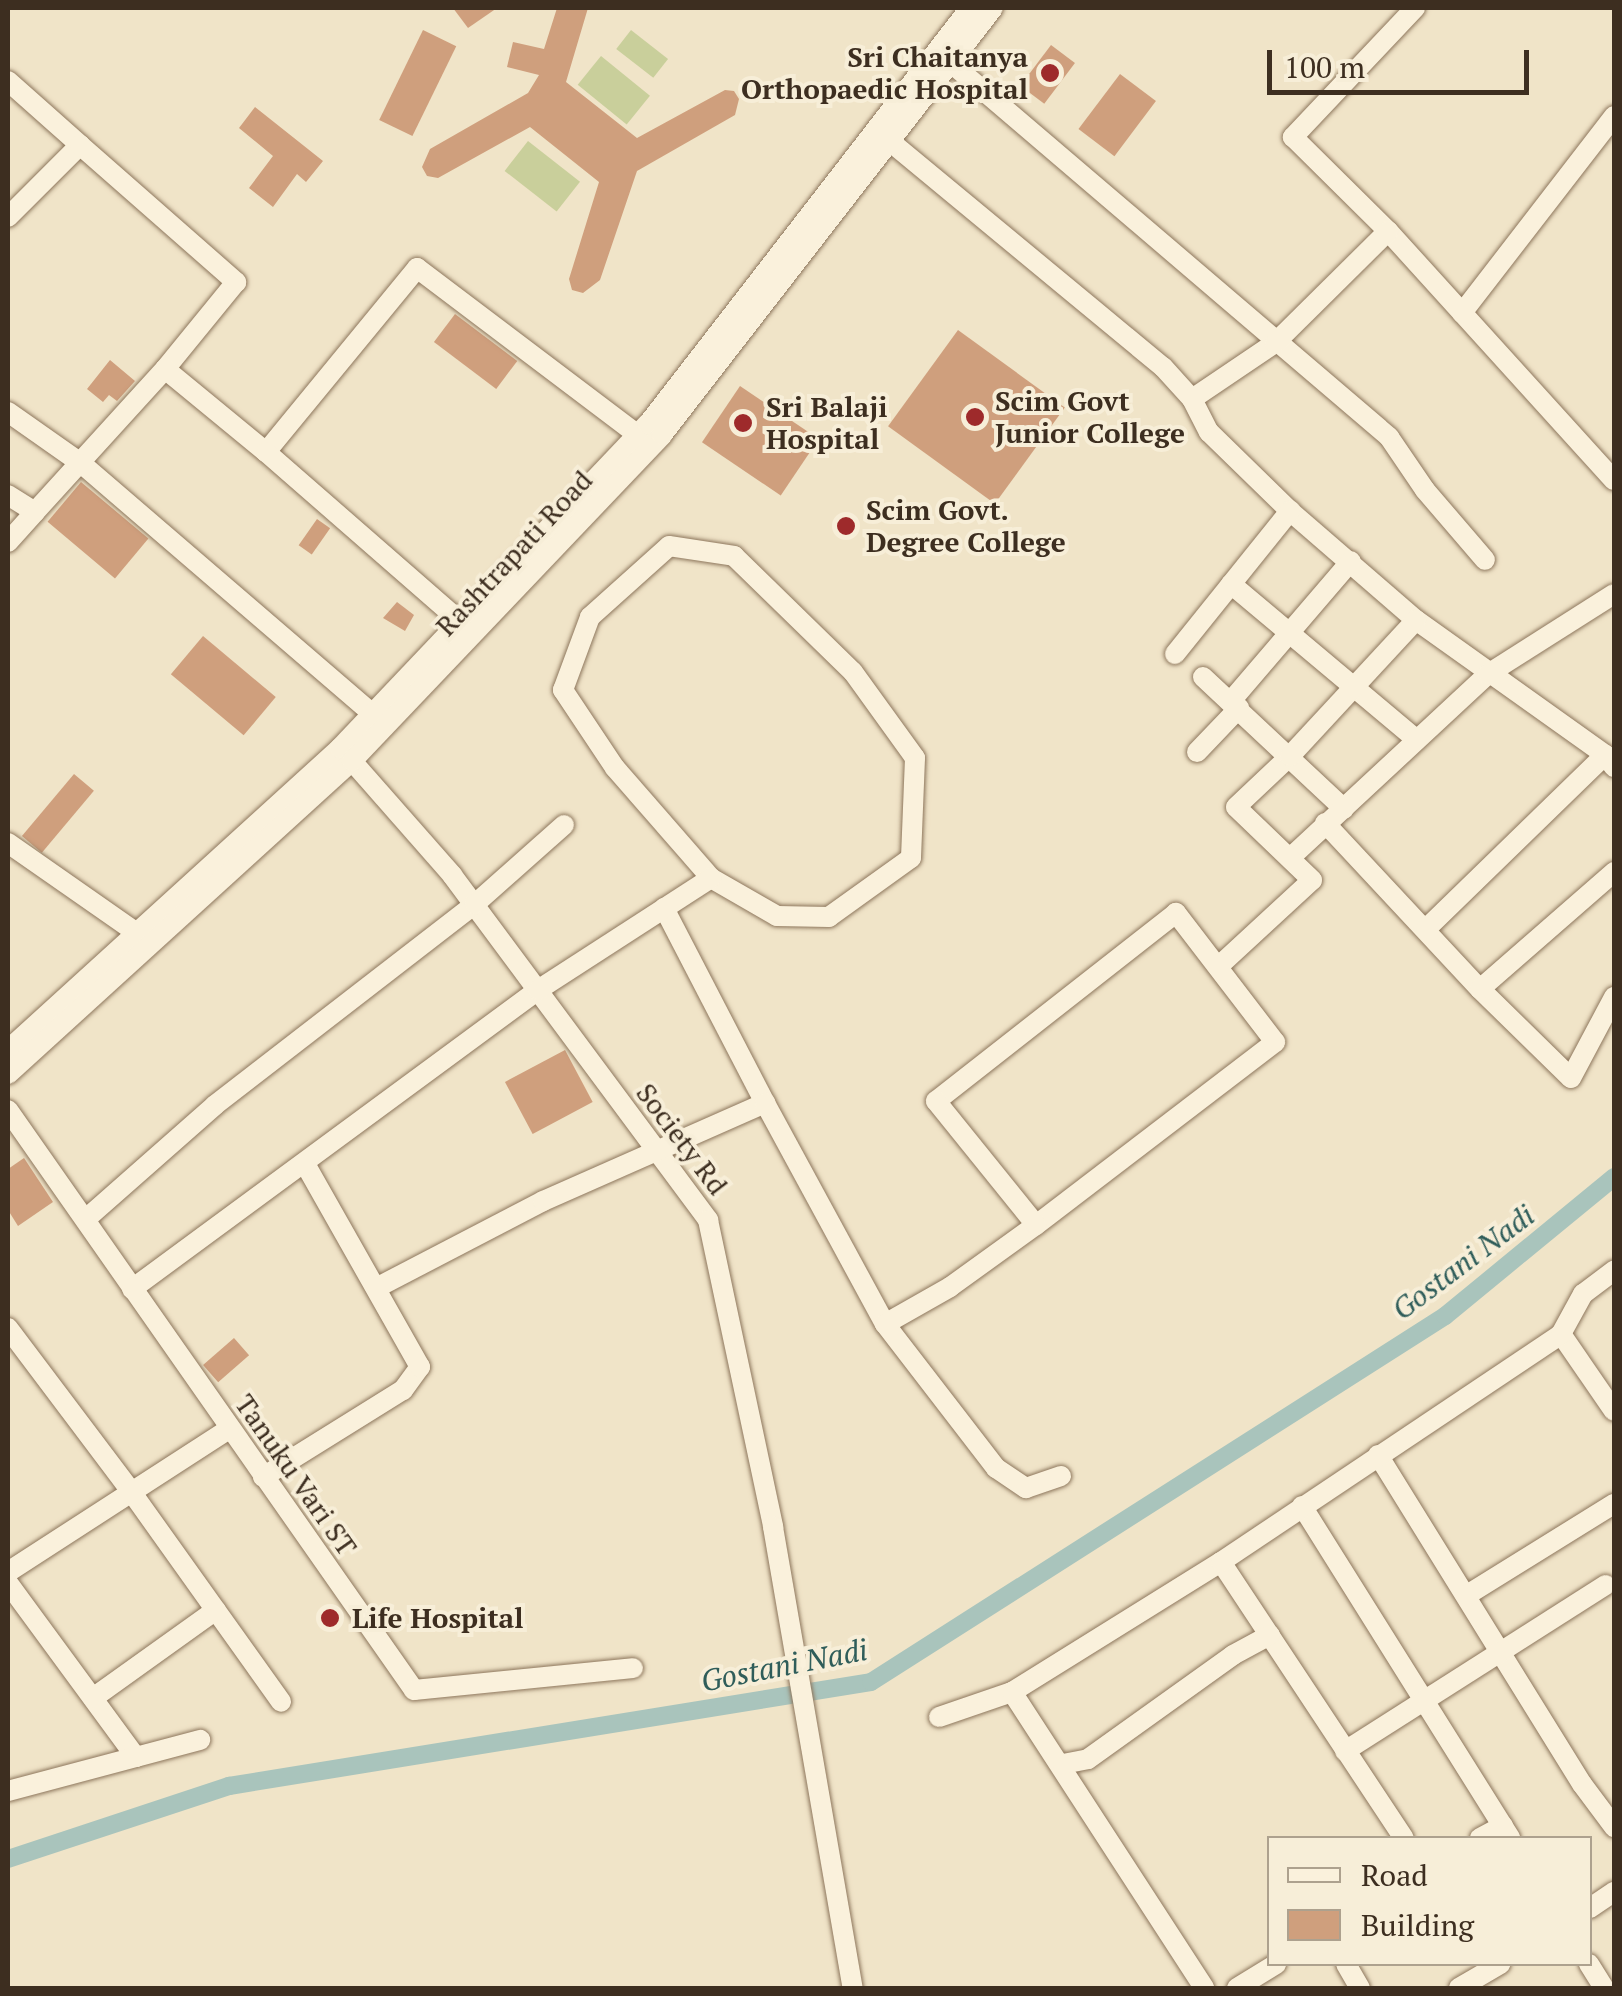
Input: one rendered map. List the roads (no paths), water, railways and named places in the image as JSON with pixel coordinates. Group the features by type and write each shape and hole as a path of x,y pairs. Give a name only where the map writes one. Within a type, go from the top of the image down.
{"street":[{"name":"Rashtrapati Road","path":"10,1062 352,761 380,720 462,622 638,435 970,8"},
{"name":"Rashtrapati Road","path":"10,1062 137,933 380,720 662,436 993,8"},
{"path":"1415,8 1293,136 1388,230 1614,480"},
{"path":"951,63 1275,344 1389,437 1425,490 1485,560"},
{"path":"8,81 236,282 165,370 8,542"},
{"path":"1462,313 1614,116"},
{"path":"892,143 1163,367 1192,399 1209,432 1290,511 1352,560 1416,620 1610,761 1426,929"},
{"path":"8,216 80,145"},
{"path":"1192,399 1275,344 1388,230"},
{"path":"266,452 417,268 638,435"},
{"path":"165,370 462,622"},
{"path":"8,412 82,464 380,720"},
{"path":"1598,462 1614,445"},
{"path":"8,495 35,512"},
{"path":"1175,654 1290,511"},
{"path":"669,546 734,556 853,672 915,758 912,858 829,917 777,916 711,878 615,768 563,690 590,617 669,546"},
{"path":"1197,752 1352,560"},
{"path":"1231,584 1416,739"},
{"path":"1290,858 1488,674 1614,594"},
{"path":"1220,965 1312,880 1236,807 1290,756 1416,620"},
{"path":"1203,677 1344,809"},
{"name":"Society Rd","path":"352,761 474,904 708,1220 792,1632 853,1988"},
{"path":"1325,823 1480,989 1571,1078 1614,997"},
{"path":"87,1218 215,1105 474,904 564,825"},
{"path":"8,843 137,933"},
{"path":"1480,989 1614,872"},
{"path":"132,1289 538,990 711,878"},
{"path":"664,908 885,1324 996,1468 1026,1488 1061,1476"},
{"path":"885,1324 950,1287 1036,1225 1275,1042 1220,965 1176,913 936,1100 1036,1225"},
{"path":"376,1288 543,1201 658,1154 765,1103"},
{"name":"Tanuku Vari ST","path":"8,1110 414,1690 633,1668"},
{"path":"264,1477 403,1390 420,1367 305,1164"},
{"path":"939,1717 1012,1692 1221,1562 1561,1334 1584,1294 1614,1271"},
{"path":"9,1333 130,1490 281,1702"},
{"path":"1561,1334 1614,1412"},
{"path":"8,1572 229,1429"},
{"path":"1378,1455 1500,1654 1614,1827"},
{"path":"1467,1596 1614,1504"},
{"path":"1302,1506 1506,1832"},
{"path":"1221,1562 1403,1836"},
{"path":"8,1583 136,1756"},
{"path":"1344,1750 1606,1585"},
{"path":"93,1698 216,1610"},
{"path":"1063,1764 1088,1759 1233,1656 1270,1635"},
{"path":"1012,1692 1063,1764 1204,1988"},
{"path":"8,1790 200,1740"},
{"path":"1592,1907 1614,1892"},
{"path":"1237,1988 1273,1966"},
{"path":"1347,1966 1360,1988"},
{"path":"1459,1988 1497,1966"},
{"path":"1590,1966 1604,1988"}],"waterway":[{"name":"Gostani Nadi","path":"8,1859 229,1786 871,1682 1445,1316 1614,1177"}],"place":[{"name":"Sri Chaitanya Orthopaedic Hospital","path":"1050,73"},
{"name":"Scim Govt Junior College","path":"975,417"},
{"name":"Sri Balaji Hospital","path":"743,423"},
{"name":"Scim Govt. Degree College","path":"846,526"},
{"name":"Life Hospital","path":"330,1618"}]}
